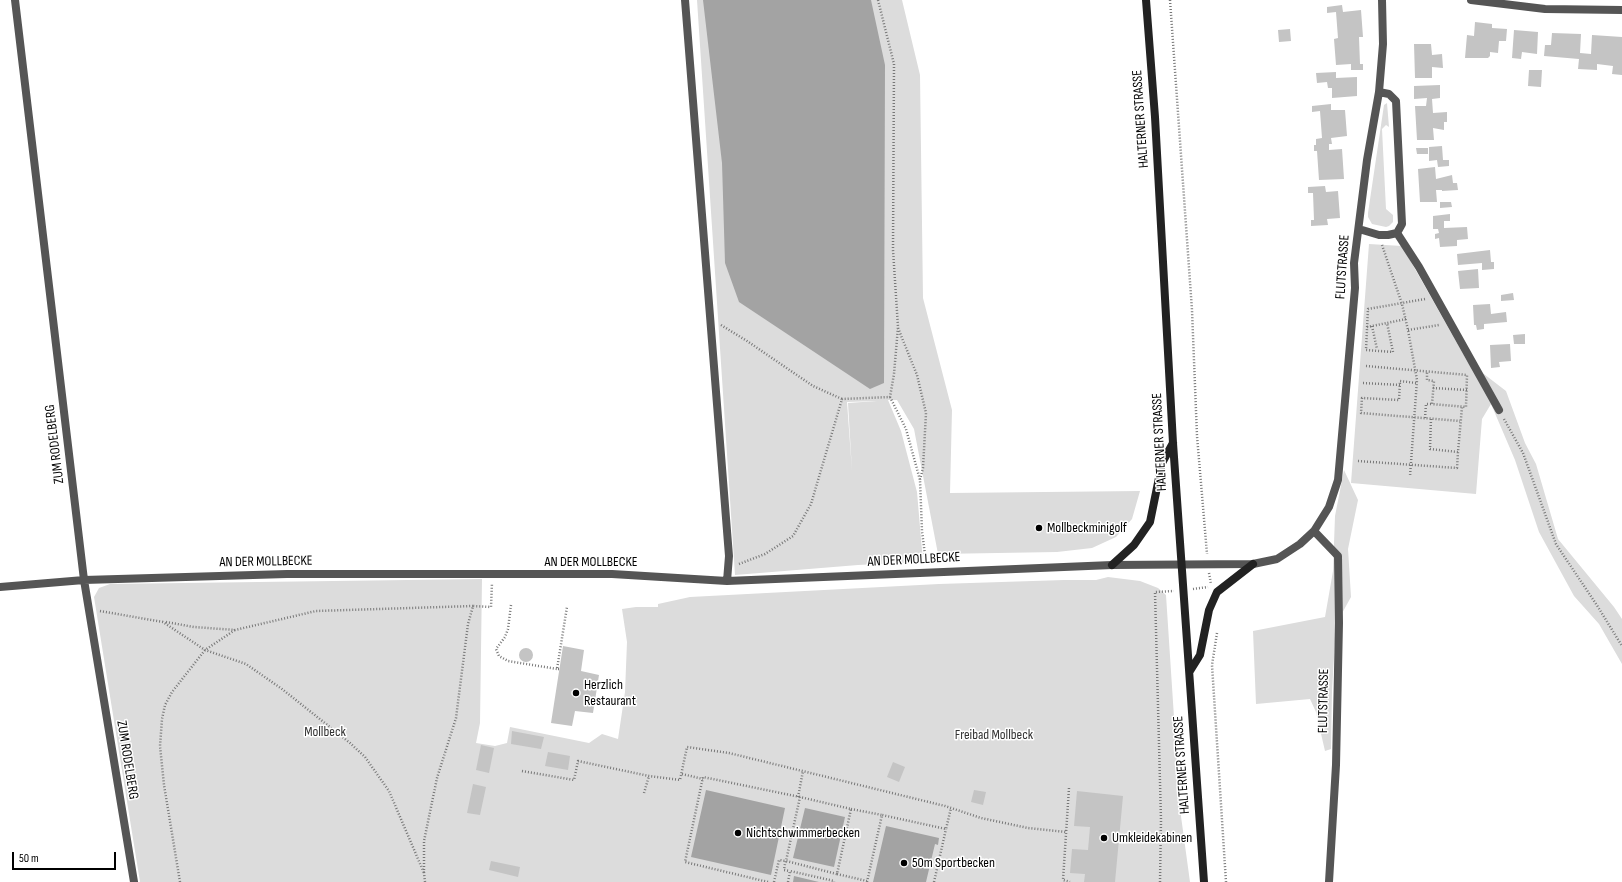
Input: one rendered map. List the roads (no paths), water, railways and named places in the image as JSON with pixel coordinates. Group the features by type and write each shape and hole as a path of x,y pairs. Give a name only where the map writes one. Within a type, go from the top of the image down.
{"main road":[{"name":"HALTERNER STRASSE","path":"1146,0 1155,125 1181,565 1190,671 1204,882"},
{"path":"1112,565 1134,544 1150,522 1162,463 1173,443"},
{"path":"1190,671 1200,655 1208,610 1217,592 1253,564"}],"street":[{"name":"ZUM RODELBERG","path":"15,0 84,580 134,882"},
{"path":"685,0 729,556 727,581"},
{"name":"FLUTSTRASSE","path":"1181,565 1253,564 1277,559 1300,544 1314,531 1329,507 1338,480 1355,288 1354,263 1367,160 1379,92 1383,44 1382,0"},
{"path":"1472,0 1545,9 1622,10"},
{"path":"1359,230 1388,236 1397,233 1402,224 1396,101 1389,94 1379,92"},
{"path":"1397,233 1419,267 1500,410"},
{"name":"FLUTSTRASSE","path":"1314,531 1338,556 1339,623 1336,765 1329,882"},
{"name":"AN DER MOLLBECKE","path":"0,587 84,580 287,574 612,574 727,581 1112,565 1181,565"}],"place":[{"name":"Mollbeckminigolf","path":"1039,528"},
{"name":"Herzlich Restaurant","path":"576,693"},
{"name":"Nichtschwimmerbecken","path":"738,833"},
{"name":"Umkleidekabinen","path":"1104,838"},
{"name":"50m Sportbecken","path":"904,863"}],"park label":[{"name":"Mollbeck","path":"325,732"},
{"name":"Freibad Mollbeck","path":"994,735"}]}
